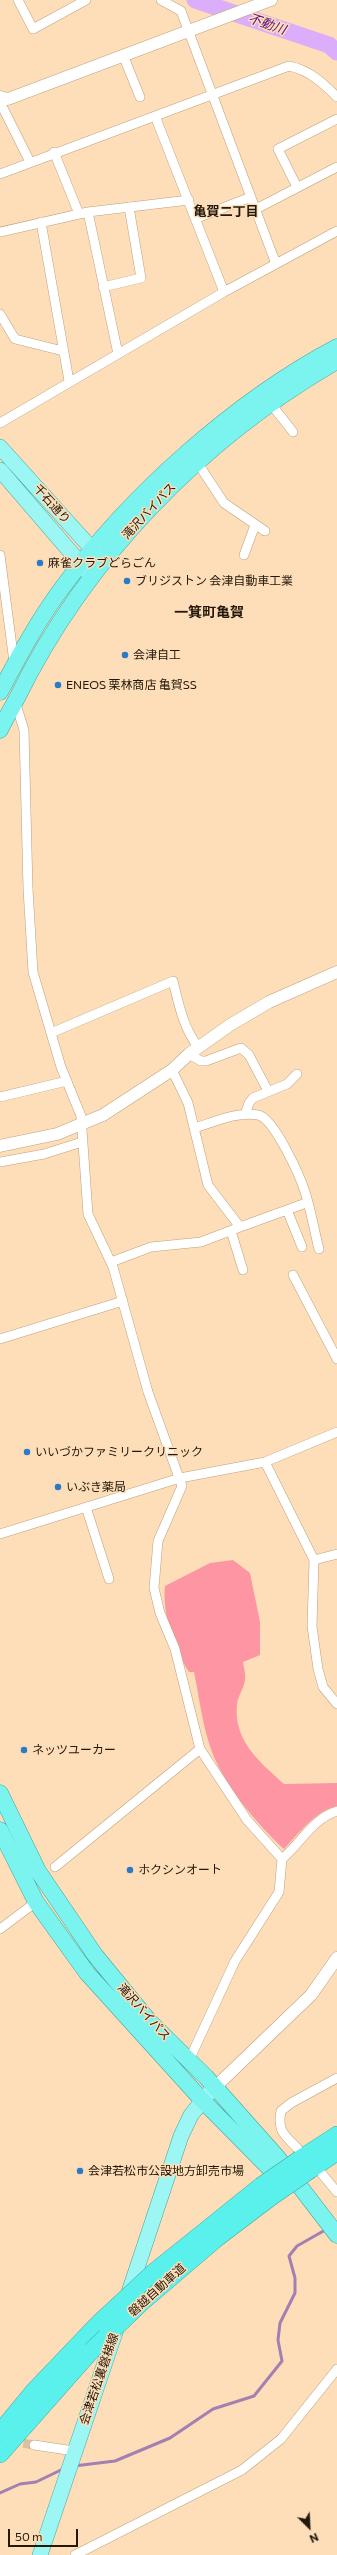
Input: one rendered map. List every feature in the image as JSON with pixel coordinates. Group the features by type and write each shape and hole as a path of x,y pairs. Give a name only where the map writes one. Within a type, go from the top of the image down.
{"highway":[{"name":"滝沢バイパス","path":"0,692 35,628 81,564 126,511 196,446 277,383 337,346"},
{"name":"滝沢バイパス","path":"0,730 43,649 92,577 147,512 197,462 271,404 337,361"},
{"name":"滝沢バイパス","path":"0,1793 38,1871 95,1956 270,2171 316,2210 337,2235"},
{"name":"滝沢バイパス","path":"0,1830 36,1902 87,1973 208,2094"},
{"name":"磐越自動車道","path":"0,2432 34,2391 100,2322 154,2272 307,2163 337,2135"},
{"name":"磐越自動車道","path":"307,2163 337,2152"},
{"name":"磐越自動車道","path":"0,2454 91,2351 141,2303 217,2238 266,2191"}],"main road":[{"name":"千石通り","path":"0,447 104,562"},
{"name":"千石通り","path":"0,470 92,577"},
{"name":"会津若松裏磐梯線","path":"40,2555 181,2136 191,2115 208,2094"}],"street":[{"path":"18,0 33,29 86,0"},
{"path":"162,0 179,8 189,31 276,264"},
{"path":"0,98 8,99 271,0"},
{"path":"123,56 140,97"},
{"path":"0,174 54,152 289,66 298,68 320,80 337,97"},
{"path":"0,102 30,162"},
{"path":"155,116 190,200 224,292"},
{"path":"297,187 278,149 337,120"},
{"path":"54,152 84,213 118,354"},
{"path":"256,209 337,167"},
{"path":"197,218 251,197"},
{"path":"0,232 84,213 190,200"},
{"path":"102,287 141,278 129,207"},
{"path":"41,222 69,381"},
{"path":"0,423 69,381 224,292 337,231"},
{"path":"0,314 15,339 63,351"},
{"path":"271,404 293,432"},
{"path":"197,462 224,503 266,531"},
{"path":"244,555 255,525"},
{"path":"0,556 5,625 14,666"},
{"path":"15,701 24,730 28,889 34,972 51,1033 82,1124 88,1214 111,1262 124,1301 148,1392 180,1478 181,1491 166,1520 158,1541 154,1588 160,1613 175,1649 200,1748 247,1820 282,1859"},
{"path":"0,1146 47,1137 82,1124 119,1105 172,1070 193,1050 269,1002 337,972"},
{"path":"51,1033 173,981 182,1017 193,1050 201,1061 206,1061 241,1048 249,1055 268,1091"},
{"path":"172,1070 182,1086 195,1128 208,1185 240,1227"},
{"path":"245,1115 249,1103 268,1091 287,1084 297,1074"},
{"path":"0,1098 67,1081"},
{"path":"195,1128 245,1115 259,1115 272,1126 299,1176 319,1249"},
{"path":"0,1162 44,1154 82,1142"},
{"path":"111,1262 151,1247 201,1242 306,1204"},
{"path":"287,1210 302,1247"},
{"path":"231,1231 243,1270"},
{"path":"293,1275 337,1359"},
{"path":"0,1339 124,1301"},
{"path":"0,1534 180,1478 265,1462 337,1432"},
{"path":"265,1462 314,1560 312,1626 318,1668 323,1687 337,1704"},
{"path":"86,1507 109,1579"},
{"path":"314,1560 337,1554"},
{"path":"55,1867 200,1748"},
{"path":"192,2054 235,1961 279,1892 282,1859 294,1848 317,1820 337,1811"},
{"path":"0,1930 36,1902"},
{"path":"208,2094 311,1995 337,1958"},
{"path":"337,2078 291,2103 281,2112 279,2126 281,2131 307,2163 337,2192"},
{"path":"79,2554 242,2470 281,2439 337,2369"},
{"path":"34,2445 74,2451"}],"shaded area":[{"path":"233,1560 250,1573 260,1622 260,1655 243,1662 245,1680 237,1704 239,1729 244,1740 258,1759 284,1784 337,1783 337,1806 322,1813 308,1823 284,1849 263,1828 241,1802 222,1773 215,1759 205,1728 194,1672 189,1672 178,1653 170,1631 165,1608 165,1586 210,1563"}],"waterway":[{"name":"不動川","path":"195,0 329,45 337,52"},
{"path":"74,2466 115,2461 170,2438 213,2409 254,2396 282,2361 278,2340 280,2323 295,2293 295,2278 289,2256 297,2246 327,2229"},
{"path":"0,2493 20,2484 36,2482 63,2469"}],"tunnel":[{"path":"10,2441 34,2445"}],"place":[{"name":"麻雀クラブどらごん","path":"40,563"},
{"name":"ブリジストン 会津自動車工業","path":"127,581"},
{"name":"会津自工","path":"125,655"},
{"name":"ENEOS 栗林商店 亀賀SS","path":"58,685"},
{"name":"いいづかファミリークリニック","path":"27,1452"},
{"name":"いぶき薬局","path":"58,1487"},
{"name":"ネッツユーカー","path":"24,1750"},
{"name":"ホクシンオート","path":"130,1870"},
{"name":"会津若松市公設地方卸売市場","path":"80,2171"}],"district":[{"name":"亀賀二丁目","path":"226,212"},
{"name":"一箕町亀賀","path":"209,612"}]}
